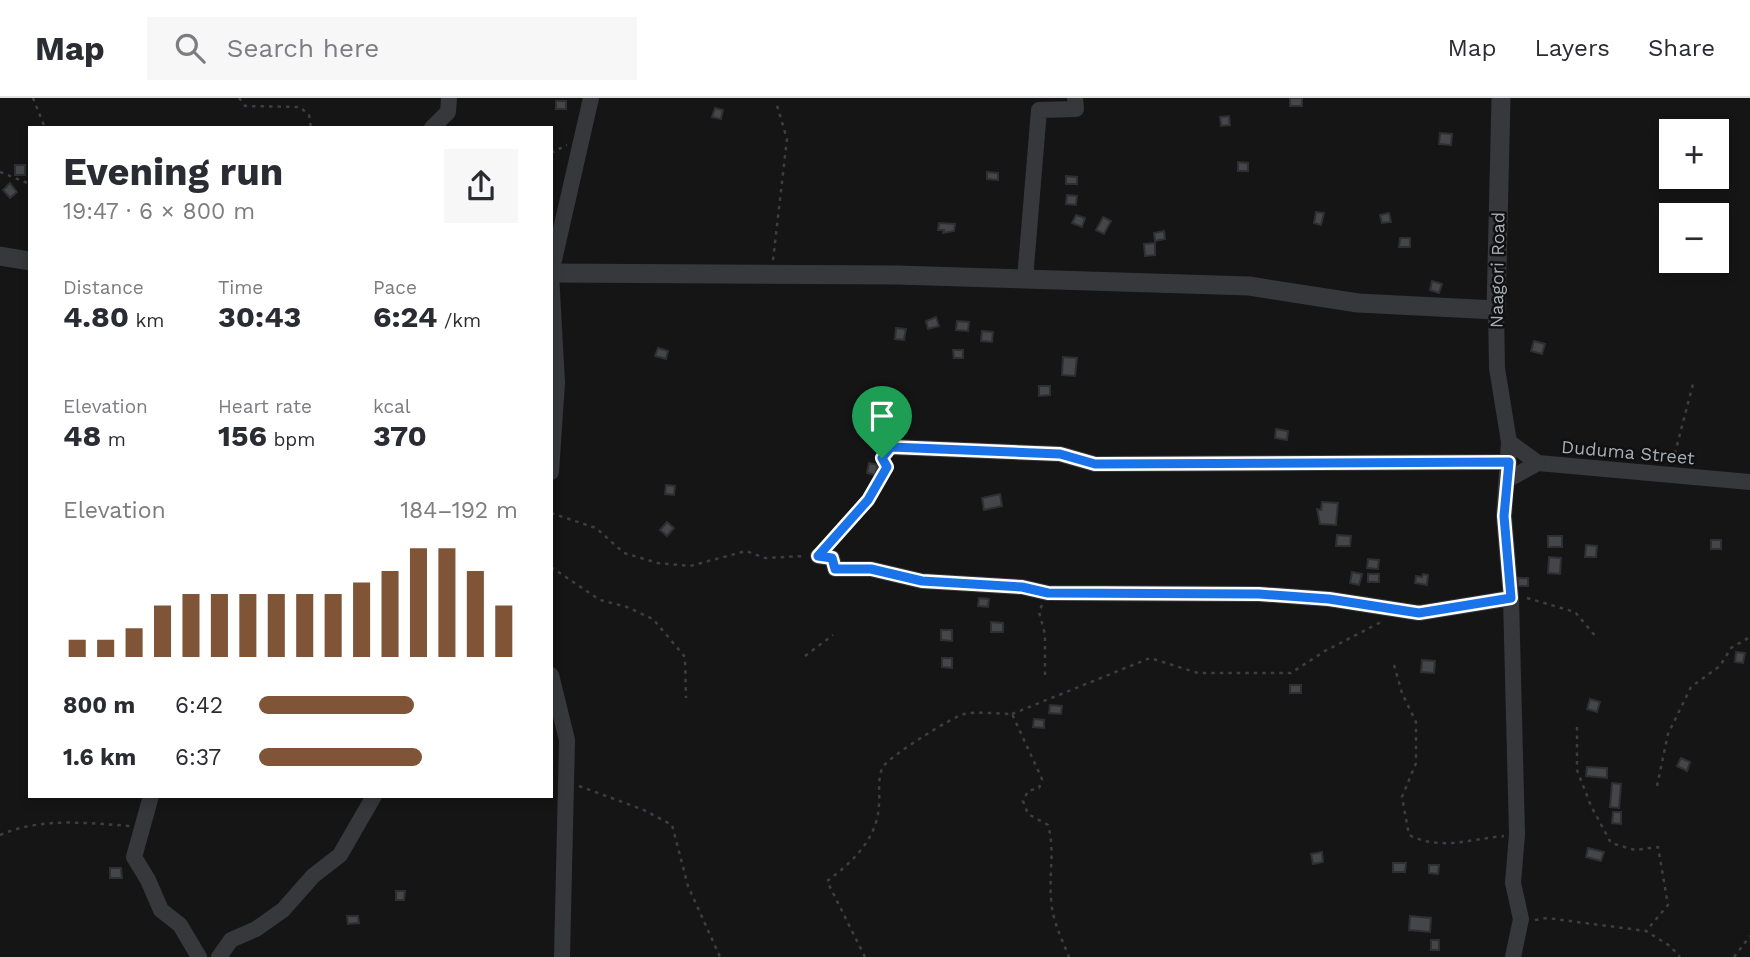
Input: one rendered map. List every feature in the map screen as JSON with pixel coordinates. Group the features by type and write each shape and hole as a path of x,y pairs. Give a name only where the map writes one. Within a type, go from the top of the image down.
{"street":[{"path":"434,126 448,112 449,98"},
{"path":"553,265 591,98"},
{"path":"1025,279 1039,110 1076,109 1075,98"},
{"name":"Naagori Road","path":"1502,98 1497,368 1509,442 1504,516 1511,598 1517,834 1513,883 1521,919"},
{"path":"0,256 28,261"},
{"path":"553,274 1025,279 1249,286 1359,303 1496,310"},
{"path":"553,310 557,383 553,442"},
{"name":"Duduma Street","path":"1509,442 1538,463 1750,482"},
{"path":"891,447 1060,454 1095,464 1509,462"},
{"path":"1507,480 1538,463"},
{"path":"818,556 832,558 835,569 871,569 922,581 1022,587 1048,593 1259,594 1419,613 1511,598"},
{"path":"553,683 567,740 562,957"},
{"path":"151,798 134,857 148,880 161,911 180,925 196,947 198,957"},
{"path":"219,957 231,940 256,929 283,910 313,876 340,855 373,798"},
{"path":"1513,957 1521,919"}],"path":[{"path":"33,98 44,126"},
{"path":"239,98 246,106 300,107 309,115 311,126"},
{"path":"772,275 787,139 776,102"},
{"path":"0,172 28,183"},
{"path":"1655,475 1675,453 1693,384"},
{"path":"553,514 596,528 624,553 658,563 690,566 746,551 765,558 818,556 868,500 887,467 882,458 891,447"},
{"path":"553,568 600,600 627,607 653,619 685,657 686,698"},
{"path":"1045,676 1045,634 1039,612 1048,593"},
{"path":"1511,598 1519,596 1575,612 1597,638"},
{"path":"865,957 827,881 850,864 860,848 872,838 879,818 882,769 892,755 962,715 1012,714 1150,658 1198,673 1291,673 1325,651 1404,610"},
{"path":"805,656 833,635"},
{"path":"1657,786 1668,734 1691,687 1720,666 1731,648 1750,637"},
{"path":"1394,665 1402,693 1416,722 1416,763 1402,797 1409,835 1424,842 1447,846 1470,839 1517,834"},
{"path":"1012,714 1042,779 1039,788 1028,791 1023,801 1028,814 1048,825 1053,842 1050,866 1053,919 1069,957"},
{"path":"1577,727 1577,770 1591,806 1611,843 1635,850 1658,847 1668,905 1646,931"},
{"path":"566,781 644,810 671,825 688,886 720,957"},
{"path":"0,835 20,827 58,821 144,827"},
{"path":"1521,919 1548,918 1646,931 1670,946 1680,957"},
{"path":"1734,957 1750,936"}],"building":[{"path":"1290,98 1302,98 1302,106 1290,106"},
{"path":"556,101 566,101 566,109 556,109"},
{"path":"715,108 723,110 721,119 712,117"},
{"path":"1229,116 1230,125 1221,126 1220,117"},
{"path":"1440,133 1452,134 1451,145 1439,144"},
{"path":"1238,162 1248,163 1248,171 1238,171"},
{"path":"15,165 25,165 25,175 15,175"},
{"path":"987,172 998,173 998,180 987,179"},
{"path":"1066,176 1077,177 1077,184 1066,184"},
{"path":"10,183 17,192 10,198 3,190"},
{"path":"1067,195 1077,196 1076,205 1066,204"},
{"path":"1316,212 1324,213 1321,225 1314,223"},
{"path":"1389,213 1391,222 1382,223 1380,215"},
{"path":"1076,215 1085,218 1082,227 1072,223"},
{"path":"1103,217 1111,221 1104,234 1096,230"},
{"path":"939,223 955,224 954,231 943,233 944,230 938,230"},
{"path":"1164,231 1165,239 1155,241 1154,233"},
{"path":"1400,238 1410,238 1410,247 1399,247"},
{"path":"1155,243 1155,255 1145,256 1144,244"},
{"path":"1432,281 1442,284 1439,293 1430,290"},
{"path":"936,317 939,326 928,329 926,321"},
{"path":"957,321 969,322 968,331 956,330"},
{"path":"896,328 906,329 904,340 895,339"},
{"path":"982,331 993,332 992,342 981,341"},
{"path":"1534,341 1545,344 1542,354 1531,351"},
{"path":"658,348 668,351 666,359 655,356"},
{"path":"953,350 963,350 963,358 954,358"},
{"path":"1063,357 1077,358 1075,376 1062,375"},
{"path":"1039,386 1050,386 1050,395 1039,396"},
{"path":"1276,429 1288,431 1287,440 1275,438"},
{"path":"869,463 878,465 875,475 867,473"},
{"path":"666,485 675,486 674,495 665,494"},
{"path":"1000,494 1002,506 984,510 982,498"},
{"path":"1322,502 1338,503 1336,525 1320,524 1317,509 1321,510"},
{"path":"667,522 674,528 667,536 660,530"},
{"path":"1337,535 1351,536 1350,546 1336,546"},
{"path":"1548,536 1562,536 1562,547 1548,547"},
{"path":"1711,540 1721,540 1721,549 1711,549"},
{"path":"1586,545 1597,546 1596,557 1585,557"},
{"path":"1549,557 1561,558 1560,574 1548,573"},
{"path":"1368,559 1379,560 1378,569 1367,568"},
{"path":"1352,572 1362,574 1359,585 1350,583"},
{"path":"1368,574 1379,574 1379,582 1368,582"},
{"path":"1423,574 1428,575 1427,585 1415,583 1416,576 1422,577"},
{"path":"1518,578 1528,578 1528,586 1518,586"},
{"path":"979,598 989,599 988,607 978,606"},
{"path":"991,622 1003,623 1003,632 991,632"},
{"path":"941,630 952,630 952,641 941,640"},
{"path":"1736,652 1745,653 1743,663 1735,662"},
{"path":"942,658 952,658 952,668 942,667"},
{"path":"1422,660 1435,661 1434,673 1421,672"},
{"path":"1290,685 1301,685 1301,693 1290,693"},
{"path":"1590,699 1600,702 1597,712 1587,709"},
{"path":"1050,705 1062,706 1061,714 1049,713"},
{"path":"1034,719 1044,720 1044,728 1033,727"},
{"path":"1681,758 1690,762 1687,771 1677,766"},
{"path":"1587,767 1607,768 1607,778 1586,776"},
{"path":"1612,783 1621,784 1619,808 1610,807"},
{"path":"1613,812 1621,812 1621,824 1612,823"},
{"path":"1588,848 1604,852 1601,861 1586,857"},
{"path":"1322,852 1323,862 1313,864 1311,854"},
{"path":"1393,863 1406,863 1405,872 1393,872"},
{"path":"1429,865 1439,865 1438,874 1429,873"},
{"path":"110,868 121,868 122,878 110,878"},
{"path":"396,891 405,891 404,900 396,900"},
{"path":"347,916 358,916 359,923 348,924"},
{"path":"1410,916 1431,918 1430,932 1409,930"},
{"path":"1431,940 1439,940 1439,950 1431,950"}],"route":[{"path":"891,447 1060,454 1095,464 1509,462 1504,516 1511,598 1419,613 1329,599 1259,594 1193,596 1048,593 1022,587 922,581 871,569 835,569 832,558 818,556 868,500 887,467 882,458 891,447"}]}
